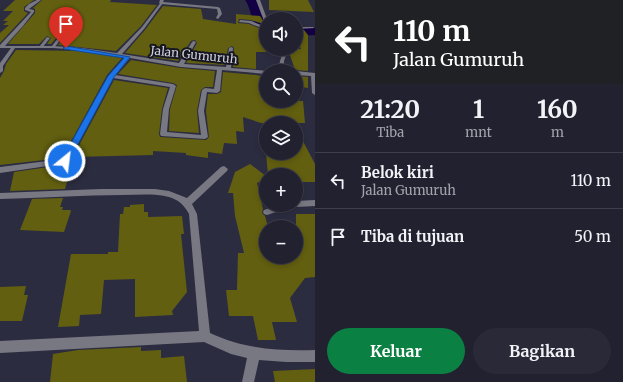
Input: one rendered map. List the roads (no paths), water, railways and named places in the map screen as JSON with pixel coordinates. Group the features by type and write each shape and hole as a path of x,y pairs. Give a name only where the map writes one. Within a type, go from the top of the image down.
{"street":[{"path":"0,47 22,25 33,11 26,9 30,4 35,4 38,0"},
{"path":"258,0 263,12"},
{"path":"118,55 143,28 161,2"},
{"path":"240,21 250,22 259,26"},
{"path":"303,28 313,28"},
{"path":"181,65 194,42"},
{"name":"Jalan Gumuruh","path":"0,47 53,47 82,49 181,65 259,71"},
{"path":"0,71 0,66 14,47"},
{"path":"228,69 231,48"},
{"path":"0,170 65,161 111,76 128,57"},
{"path":"111,76 174,86 166,109 163,134 205,137 201,111 205,90 217,91 220,68"},
{"path":"303,74 314,75 315,93"},
{"path":"187,203 224,169"},
{"path":"0,196 101,192 155,192 169,194 187,203 193,214 205,336"},
{"path":"303,204 315,203"},
{"path":"0,347 205,336 215,342 254,354 276,357 315,356"},
{"path":"248,382 254,354"}],"lane":[{"path":"169,0 220,4"},
{"path":"161,2 214,7 219,10 220,14 218,18"},
{"path":"53,47 66,30"},
{"path":"41,47 48,38"}],"waterway":[{"path":"251,0 254,2 259,20"},
{"path":"303,32 315,31"}]}
